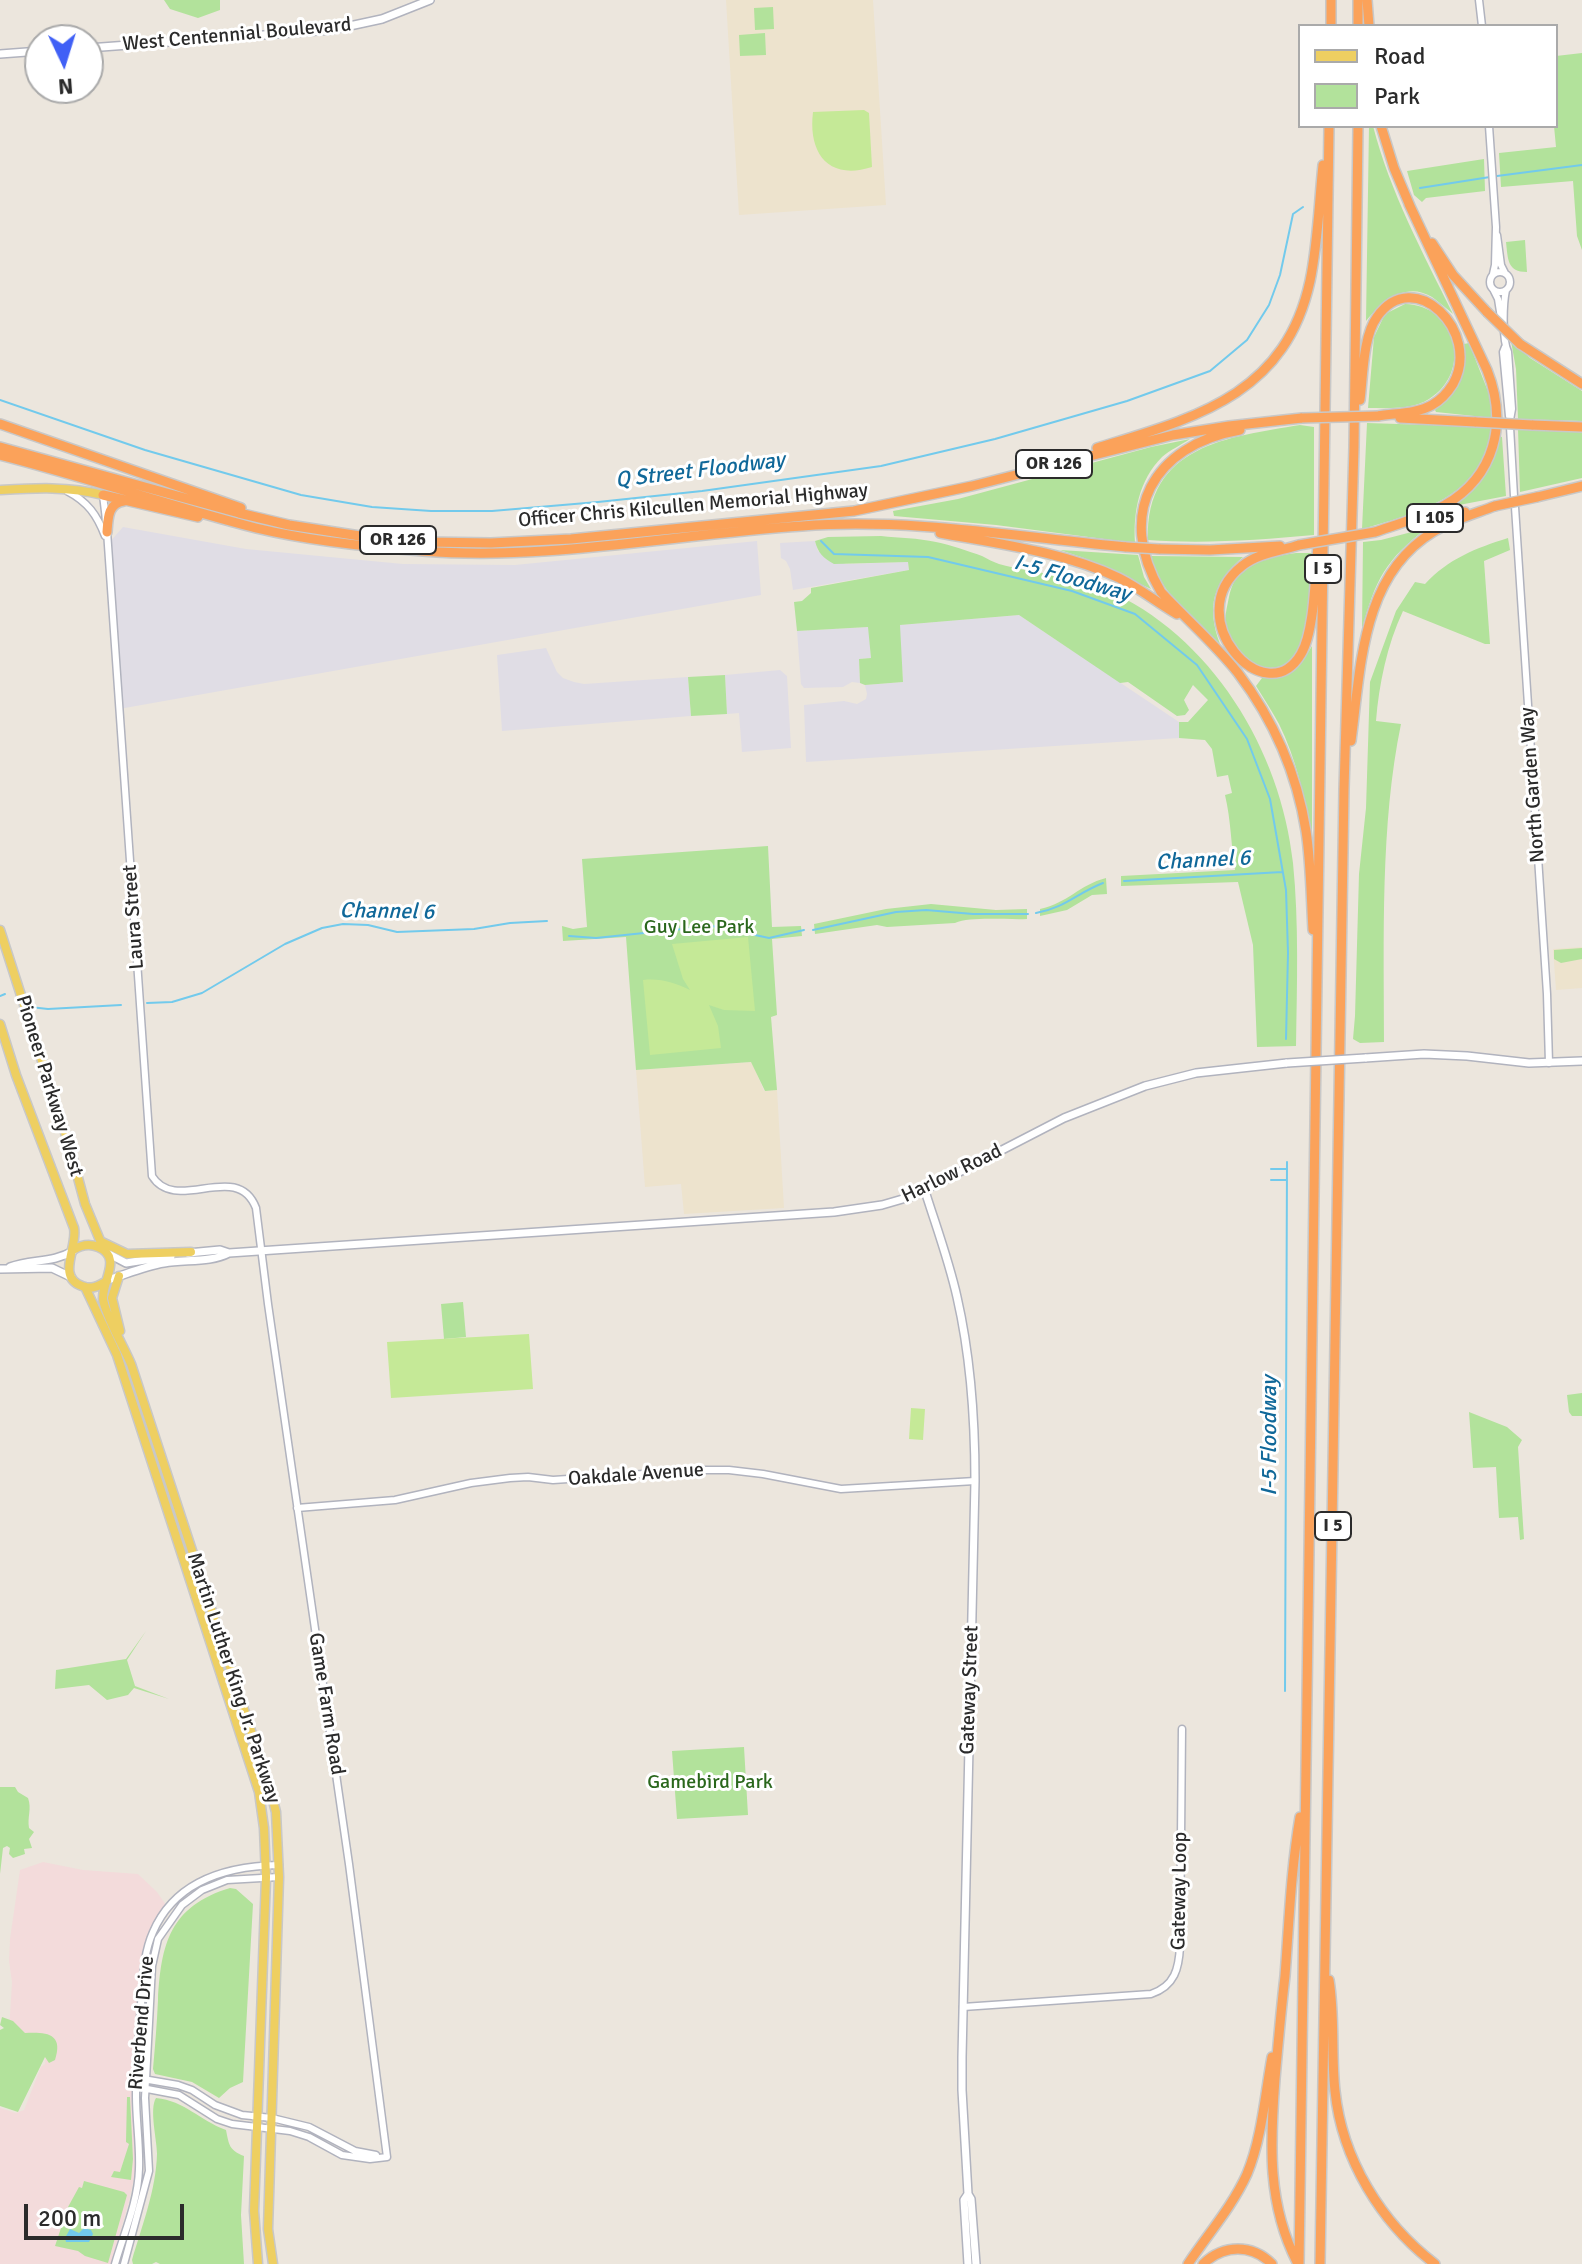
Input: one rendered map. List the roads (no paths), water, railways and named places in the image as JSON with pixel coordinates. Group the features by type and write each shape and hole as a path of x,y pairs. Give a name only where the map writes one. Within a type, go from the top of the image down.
{"highway":[{"path":"1331,0 1331,24"},
{"path":"1358,0 1358,24"},
{"path":"1367,0 1369,24"},
{"path":"1039,468 1212,408 1247,386 1276,356 1301,312 1310,280 1328,128"},
{"name":"I 5","path":"1298,2264 1328,128"},
{"name":"I 5","path":"1320,2264 1358,128"},
{"path":"1375,532 1440,507 1467,488 1486,464 1498,424 1490,376 1409,204 1382,128"},
{"path":"1409,204 1453,275 1487,312 1520,344 1582,384"},
{"path":"1354,447 1371,326 1393,301 1403,298 1424,301 1442,312 1454,328 1460,346 1459,370 1445,396 1431,406 1378,416"},
{"name":"Officer Chris Kilcullen Memorial Highway","path":"0,447 289,525 373,538 491,543 571,539 854,511 958,489 1173,435 1302,418 1378,416 1582,427"},
{"path":"1302,418 1233,431 1188,448 1170,460 1154,483 1142,513 1141,533 1144,557 1161,592 1226,660 1249,690 1276,735 1291,772 1306,828 1309,853 1317,1013"},
{"path":"0,424 289,525"},
{"name":"Officer Chris Kilcullen Memorial Highway","path":"0,455 257,528 372,547 427,552 568,549 803,526 880,524 1159,549 1299,545 1375,532 1582,486"},
{"path":"1299,545 1252,559 1241,566 1225,589 1220,607 1224,636 1241,661 1259,671 1274,672 1288,667 1301,654 1305,643 1324,491"},
{"path":"103,495 257,528"},
{"path":"107,532 111,507 127,500"},
{"path":"1344,789 1365,642 1380,590 1396,564 1419,541 1434,531 1495,506"},
{"path":"880,524 1017,547 1086,565 1121,579 1190,623"},
{"path":"1298,2264 1275,2201 1271,2160 1280,2018 1298,1832 1305,1791"},
{"path":"1326,1964 1330,1984 1335,2091 1340,2118 1358,2171 1383,2212 1409,2242 1435,2264"},
{"path":"1188,2264 1219,2222 1248,2171 1256,2145 1280,2018"},
{"path":"1203,2264 1218,2253 1235,2248 1255,2251 1272,2264"}],"main road":[{"name":"West Centennial Boulevard","path":"104,47 331,30 382,19 430,0"},
{"path":"0,54 24,52"},
{"path":"0,490 61,488 103,495"},
{"name":"Pioneer Parkway West","path":"0,930 85,1204 100,1241"},
{"path":"0,1024 74,1228 76,1239 69,1263 71,1277"},
{"name":"Harlow Road","path":"229,1253 842,1211 882,1205 925,1191 1064,1118 1145,1086 1196,1073 1287,1063 1424,1054 1529,1063 1582,1061"},
{"name":"Gateway Street","path":"925,1191 952,1278 965,1337 973,1403 975,1481 962,2083 973,2263"},
{"path":"100,1241 127,1254 220,1250 229,1253"},
{"name":"Martin Luther King Jr. Parkway","path":"100,1241 111,1266 103,1299 131,1364 276,1812 279,1877 268,2229 273,2264"},
{"path":"3,1268 57,1259 88,1245 99,1247 126,1263 191,1252"},
{"path":"3,1268 52,1268 71,1277 77,1284 96,1287 144,1267 221,1257 229,1253"},
{"path":"119,1276 112,1298 122,1344"},
{"name":"Martin Luther King Jr. Parkway","path":"85,1287 117,1355 259,1792 266,1877 254,2211 258,2264"},
{"name":"Gateway Street","path":"968,2194 964,2200 967,2241 971,2245 973,2263"}],"street":[{"path":"1479,0 1482,24"},
{"path":"1489,128 1496,227 1495,265 1489,283 1498,299 1504,334 1510,420 1509,364 1505,347"},
{"path":"1496,227 1501,265 1510,282 1506,290 1504,334"},
{"path":"1493,274 1505,273"},
{"path":"1494,291 1500,293 1506,290"},
{"path":"1510,427 1514,496"},
{"path":"61,488 91,508 108,544"},
{"name":"Laura Street","path":"103,495 152,1176 157,1185 165,1189 231,1186 241,1189 249,1195 256,1208 261,1251"},
{"name":"North Garden Way","path":"1515,507 1549,1063"},
{"name":"Game Farm Road","path":"261,1251 347,1849 387,2157"},
{"name":"Oakdale Avenue","path":"297,1508 395,1500 471,1483 528,1477 553,1480 729,1470 841,1489 975,1481"},
{"name":"Gateway Loop","path":"963,2007 1151,1994 1160,1991 1176,1976 1180,1946 1182,1729"},
{"name":"Riverbend Drive","path":"115,2264 139,2174 136,2088 144,1966 152,1934 166,1908 185,1890 210,1875 235,1868 279,1865"},
{"name":"Riverbend Drive","path":"124,2264 149,2171 146,2080 152,1966 158,1939 182,1905 202,1890 227,1880 279,1877"},
{"path":"137,2078 181,2086 224,2109 309,2127 355,2151 387,2157"},
{"path":"136,2088 179,2095 217,2119 309,2137 342,2155 357,2159 387,2157"}],"water":[{"path":"84,2228 93,2234 89,2242 66,2242 70,2229 79,2233"}],"waterway":[{"name":"Q Street Floodway","path":"1497,176 1582,165"},
{"name":"Q Street Floodway","path":"1420,188 1490,177"},
{"name":"Q Street Floodway","path":"0,400 145,450 301,495 372,507 492,511 702,491 881,466 995,439 1127,401 1210,371 1247,340 1269,305 1280,275 1293,214 1303,207"},
{"name":"I-5 Floodway","path":"821,541 834,554 928,557 1072,591 1135,614 1197,665 1247,739 1270,799 1286,890 1286,1039"},
{"name":"Channel 6","path":"1124,881 1282,872"},
{"name":"Channel 6","path":"1036,913 1055,908 1103,883"},
{"name":"Channel 6","path":"813,930 896,912 926,910 1028,914"},
{"name":"Channel 6","path":"147,1003 172,1002 202,993 285,944 322,928 343,924 368,925 397,932 474,929 547,921"},
{"name":"Channel 6","path":"569,936 596,938 711,926 749,931 769,938 804,930"},
{"name":"Channel 6","path":"0,996 5,994"},
{"name":"Channel 6","path":"30,1007 121,1005"},
{"name":"I-5 Floodway","path":"1285,1691 1287,1162"},
{"name":"I-5 Floodway","path":"1271,1169 1286,1169"},
{"name":"I-5 Floodway","path":"1271,1180 1286,1180"}],"park label":[{"name":"Guy Lee Park","path":"699,928"},
{"name":"Gamebird Park","path":"710,1783"}]}
